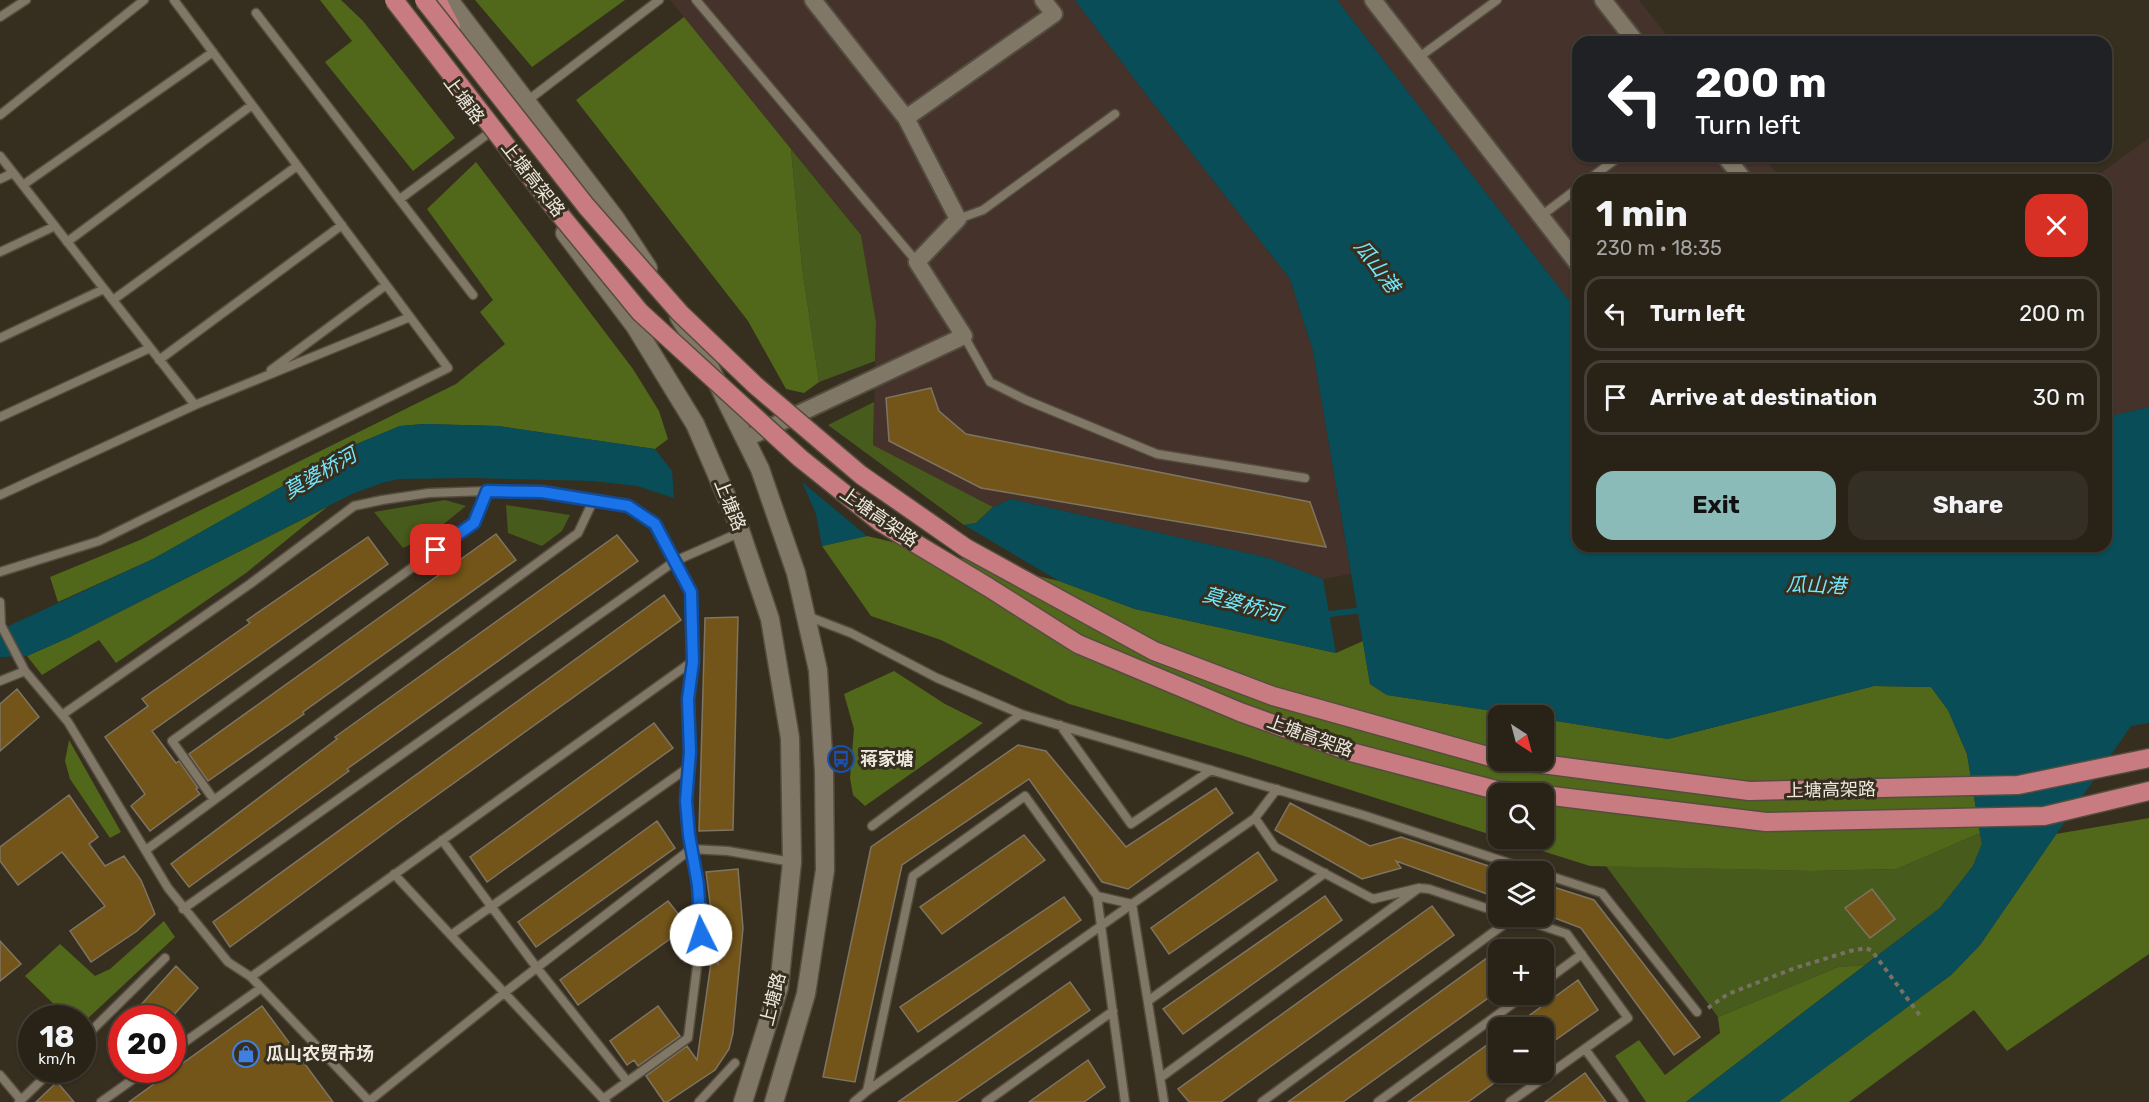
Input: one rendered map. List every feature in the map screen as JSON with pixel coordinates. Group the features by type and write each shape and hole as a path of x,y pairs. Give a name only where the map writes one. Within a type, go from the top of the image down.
{"highway":[{"path":"382,0 430,47"},
{"name":"上塘高架路","path":"394,0 553,206 640,312 800,458 880,522 988,586 1078,644 1240,712 1351,752 1488,788"},
{"name":"上塘高架路","path":"424,0 586,206 680,313 755,385 861,475 966,548 1154,651 1273,696 1488,756"},
{"path":"437,0 469,60"},
{"name":"上塘高架路","path":"1554,766 1749,791 2018,785 2149,758"},
{"name":"上塘高架路","path":"1554,796 1766,822 2044,816 2149,792"}],"main road":[{"name":"上塘路","path":"388,0 635,326 695,424 741,532 770,619 790,738 792,862 780,987 742,1102"},
{"name":"上塘路","path":"449,0 615,218 703,354 760,469 796,573 818,670 824,771 825,870 806,994 774,1102"}],"street":[{"path":"745,439 964,336 917,262 958,219 906,118 813,0"},
{"path":"906,118 1054,14 1043,0"},
{"path":"1373,0 1572,256"},
{"path":"1603,0 1631,36"},
{"path":"1730,162 1739,174"}],"lane":[{"path":"0,17 26,0"},
{"path":"0,115 144,0"},
{"path":"0,572 99,541 448,368 174,0"},
{"path":"526,101 659,0"},
{"path":"696,0 917,262"},
{"path":"1418,58 1497,0"},
{"path":"256,12 473,295"},
{"path":"23,185 213,52"},
{"path":"67,242 252,105"},
{"path":"958,219 983,210 1115,114"},
{"path":"400,199 489,133"},
{"path":"0,156 195,405"},
{"path":"1596,174 1612,162"},
{"path":"113,300 297,166"},
{"path":"0,179 13,173"},
{"path":"1540,216 1572,192"},
{"path":"159,360 342,225"},
{"path":"0,252 55,226"},
{"path":"259,378 386,285"},
{"path":"0,338 104,289"},
{"path":"0,495 195,405 410,316"},
{"path":"964,336 990,382 1026,400 1157,454 1305,478"},
{"path":"0,417 150,348"},
{"path":"214,800 172,741 474,523 487,491"},
{"path":"62,715 250,584 354,506 429,493 542,492 628,506 655,524 691,592 693,662 688,699 686,801 698,885 701,935 688,1038 604,1101 394,874"},
{"path":"146,850 578,533 594,499"},
{"path":"183,909 675,561 741,532"},
{"path":"0,602 1,625 22,667 62,715 183,909 228,962 251,977 368,1102 504,993 692,849 728,851 792,862"},
{"path":"805,615 851,633 937,678 1021,714 1363,815 1503,861"},
{"path":"251,977 693,662"},
{"path":"0,681 22,667"},
{"path":"872,826 1021,714"},
{"path":"1060,725 1131,824 1211,770"},
{"path":"451,935 688,767"},
{"path":"854,1102 1255,818 1277,789"},
{"path":"867,1091 913,876 1025,796 1097,896 1113,1011 1122,1100"},
{"path":"1255,818 1275,847 1373,899 1419,888 1430,889 1488,909"},
{"path":"442,840 537,968 627,1082"},
{"path":"1148,1000 1325,873"},
{"path":"1554,877 1602,893 1697,1012"},
{"path":"1160,1078 1419,888"},
{"path":"1097,896 1132,904"},
{"path":"1132,904 1164,1102"},
{"path":"1262,1102 1500,927"},
{"path":"1510,1102 1628,1018 1567,934 1545,927"},
{"path":"1554,975 1582,954"},
{"path":"96,1026 165,958"},
{"path":"186,1041 261,988"},
{"path":"1378,1102 1511,1005"},
{"path":"986,1102 1113,1011"},
{"path":"1585,1049 1624,1102"},
{"path":"699,1102 735,1063"},
{"path":"0,1075 20,1101 39,1083"},
{"path":"100,1102 127,1083"}],"path":[{"path":"1697,1012 1701,1014 1728,994 1795,968 1866,948 1872,951 1921,1017"}],"shaded area":[{"path":"670,0 1075,0 1290,279 1313,351 1351,574 1323,579 1269,558 1011,499 993,507 873,445 876,322 861,235"},
{"path":"1337,0 1639,0 1667,36 1572,36 1572,162 1768,162 1777,174 1572,174 1572,304"},
{"path":"2149,138 2149,407 2112,416 2112,174 2099,174"}],"green space":[{"path":"320,0 341,0 363,21 455,138 413,171 325,62 352,41"},
{"path":"475,0 625,0 532,67"},
{"path":"684,17 791,149 802,267 819,382 804,393 786,389 748,321 576,100"},
{"path":"791,149 861,235 876,322 875,361 819,382 802,267"},
{"path":"476,162 633,369 659,411 668,439 655,449 498,426 424,424 400,426 359,443 153,559 58,602 50,577 140,540 456,384 505,344 480,312 493,300 427,209"},
{"path":"874,402 873,445 993,507 976,523 964,525 828,425"},
{"path":"445,500 466,506 430,535 403,548 374,512"},
{"path":"506,505 570,515 562,531 542,546 508,533"},
{"path":"327,507 246,573 116,663 99,640 42,675 27,656 70,637"},
{"path":"867,536 1059,581 1135,609 1336,653 1363,641 1370,684 1387,695 1488,710 1488,771 1554,771 1554,721 1668,739 1874,686 1931,687 1948,710 1967,754 1980,833 1897,869 1811,871 1590,866 1536,849 1554,849 1554,783 1488,783 1488,834 1244,756 1069,704 941,640 871,616 822,546"},
{"path":"894,671 945,704 983,723 865,806 853,795 850,778 854,729 844,694"},
{"path":"69,740 121,832 110,838 70,779 65,761"},
{"path":"2149,818 2149,954 2007,1051 1974,1010 1849,1102 1778,1102 1951,975 1980,945 2056,834"},
{"path":"1980,833 1982,844 1973,866 1940,908 1865,965 1838,967 1718,1017 1606,866 1811,871 1897,869"},
{"path":"164,921 175,937 96,1011 96,1005 55,1005 25,976 60,944 95,976 110,969"},
{"path":"1865,965 1686,1102 1646,1102 1615,1056 1639,1040 1665,1075 1720,1033 1718,1017 1838,967"}],"water":[{"name":"瓜山港","path":"1075,0 1337,0 1572,304 1572,552 2112,552 2112,416 2149,407 2149,723 2131,726 1980,945 1951,975 1779,1102 1686,1102 1940,908 1973,866 1982,844 1967,754 1948,710 1931,687 1874,686 1668,739 1554,721 1554,705 1488,705 1488,710 1387,695 1370,684 1313,351 1290,279"},
{"path":"424,424 498,426 655,449 672,471 674,498 637,486 592,481 470,478 399,479 382,483 352,494 70,637 27,656 0,657 0,630 153,559 359,443 400,426"},
{"path":"802,482 867,536 822,546 816,514"},
{"path":"1011,499 1269,558 1323,579 1336,653 1135,609 1059,581 964,525 976,523 993,507"}],"building":[{"path":"931,388 939,411 966,434 1310,502 1326,547 981,488 889,441 886,398"},
{"path":"496,534 516,560 208,781 189,754"},
{"path":"617,535 638,561 347,769 349,771 189,887 171,864 337,739 335,737"},
{"path":"368,537 388,564 152,731 176,763 179,761 200,794 150,831 131,806 145,794 105,737 148,706 142,699 250,623 247,620"},
{"path":"664,595 681,620 230,947 213,922"},
{"path":"738,617 733,830 699,831 705,618"},
{"path":"17,689 39,717 0,751 0,704"},
{"path":"654,723 673,748 487,882 470,857"},
{"path":"1018,745 1046,751 1126,847 1216,788 1233,813 1128,889 1102,882 1029,779 902,865 855,1082 823,1077 871,847"},
{"path":"69,795 98,837 89,844 105,866 124,856 141,880 155,914 137,931 91,962 70,931 105,906 62,852 18,885 0,861 0,847"},
{"path":"1290,803 1370,846 1401,837 1488,866 1488,894 1396,861 1401,868 1362,879 1275,830"},
{"path":"657,821 675,848 536,947 518,922"},
{"path":"1024,835 1045,860 942,934 920,907"},
{"path":"1258,852 1277,880 1169,954 1151,928"},
{"path":"738,869 743,928 733,1033 729,1049 715,1070 664,1102 646,1076 687,1046 697,1060 712,956 718,964 706,872"},
{"path":"1554,887 1594,900 1700,1037 1674,1055 1581,928 1554,918"},
{"path":"1872,889 1895,919 1870,938 1845,908"},
{"path":"1325,896 1342,920 1183,1034 1163,1009"},
{"path":"1064,897 1081,920 918,1032 900,1007"},
{"path":"668,901 688,926 578,1005 560,980"},
{"path":"1432,906 1454,935 1221,1102 1189,1102 1178,1089"},
{"path":"0,941 21,964 0,981"},
{"path":"1488,957 1488,998 1343,1102 1288,1102"},
{"path":"176,966 198,988 183,1005 141,1005"},
{"path":"1578,980 1598,1010 1554,1041 1554,1017 1527,1017 1544,1005 1554,1005 1554,997"},
{"path":"1070,982 1090,1010 956,1102 898,1102"},
{"name":"瓜山农贸市场","path":"262,1006 333,1102 129,1102 155,1083 186,1083 186,1061"},
{"path":"658,1006 680,1036 638,1066 634,1060 627,1065 610,1041"},
{"path":"1488,1044 1488,1083 1494,1083 1468,1102 1408,1102"},
{"path":"1088,1060 1105,1087 1084,1102 1029,1102"},
{"path":"1585,1073 1606,1102 1545,1102"},
{"path":"58,1083 74,1102 36,1102"}],"waterway":[{"name":"莫婆桥河","path":"1322,615 1363,610"}],"place":[{"name":"蒋家塘","path":"841,759"},
{"name":"瓜山农贸市场","path":"246,1054"}],"route":[{"path":"436,550 474,523 487,491 542,492 594,499 628,506 655,524 691,592 693,662 688,699 690,752 686,801 689,835 698,885 701,935"}]}
